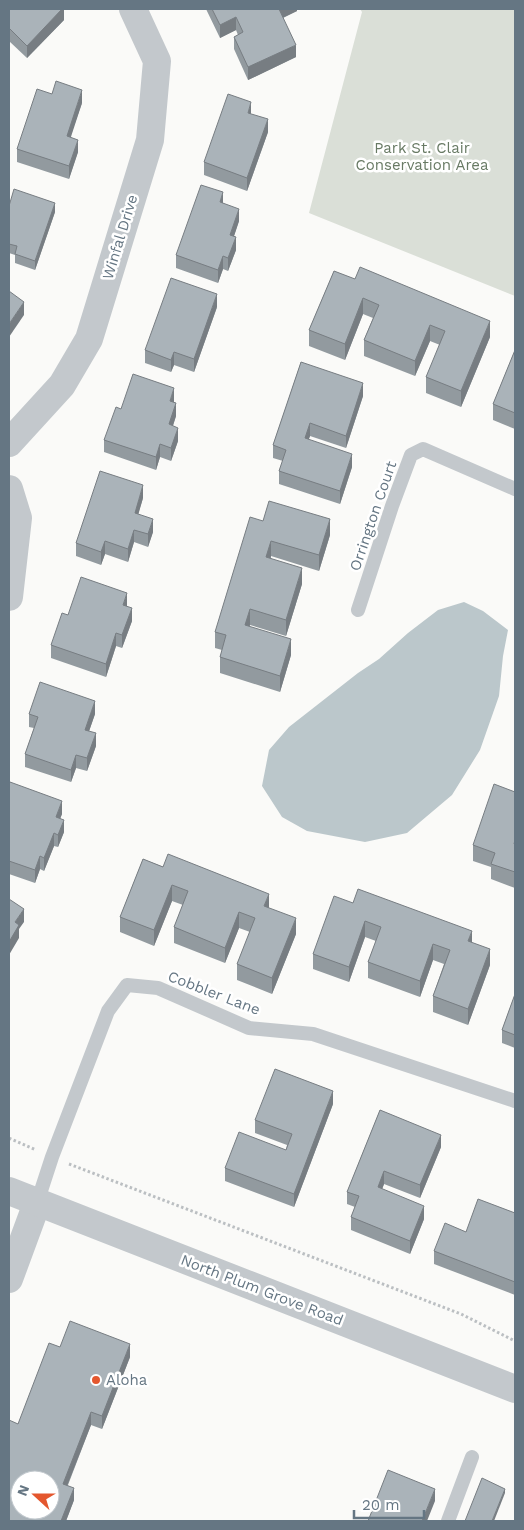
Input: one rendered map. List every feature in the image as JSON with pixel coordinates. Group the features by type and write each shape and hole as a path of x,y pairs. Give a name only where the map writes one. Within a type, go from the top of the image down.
{"street":[{"name":"Winfal Drive","path":"9,443 62,385 89,339 150,140 157,60 133,9"},
{"path":"9,489 18,518 9,597"},
{"name":"North Plum Grove Road","path":"9,1191 515,1389"},
{"path":"9,1279 37,1203"}],"lane":[{"name":"Orrington Court","path":"358,610 411,455 423,449 515,489"},
{"name":"Cobbler Lane","path":"37,1203 52,1157 108,1011 127,985 158,988 249,1028 313,1034 515,1101"},
{"path":"448,1521 472,1457"}],"path":[{"path":"9,1138 52,1157 461,1314 515,1341"}],"green space":[{"name":"Park St. Clair Conservation Area","path":"360,9 515,9 515,296 309,213 362,12"}],"shaded area":[{"path":"464,602 483,611 508,630 499,696 480,750 452,795 407,833 365,842 307,831 282,817 262,786 269,750 289,727 379,659 438,610"}],"building":[{"path":"9,9 62,9 27,46 9,28"},
{"path":"212,9 279,9 296,45 248,67 234,37 243,32 236,17 220,25"},
{"path":"56,81 82,90 67,136 78,140 69,166 17,149 37,89 52,94"},
{"path":"228,94 251,102 248,113 268,119 247,178 204,162"},
{"path":"201,185 223,192 220,202 239,209 230,235 236,237 228,258 223,256 218,270 176,255"},
{"path":"14,189 55,203 35,261 15,254 17,246 9,244 9,206"},
{"path":"360,267 490,321 461,391 426,377 445,331 430,325 415,361 364,340 379,305 363,298 345,344 309,330 334,271 355,279"},
{"path":"171,278 217,294 194,359 174,352 171,360 145,350"},
{"path":"9,291 24,302 9,324"},
{"path":"515,350 515,413 493,404"},
{"path":"301,362 363,383 346,436 310,423 305,438 352,454 340,491 279,471 286,450 273,445"},
{"path":"133,374 174,388 170,401 176,403 169,424 178,428 171,448 160,444 156,457 104,440 116,407 121,409"},
{"path":"100,471 143,485 135,513 153,519 148,534 134,530 128,549 105,541 101,552 76,543"},
{"path":"269,501 330,519 319,555 271,541 266,557 302,568 286,620 250,609 245,625 291,639 280,676 220,657 226,635 215,632 250,517 263,521"},
{"path":"81,577 127,593 123,605 132,608 122,635 116,633 106,664 51,645 62,613 68,615"},
{"path":"40,682 95,701 85,730 96,733 87,758 76,755 71,770 25,754 38,717 29,714"},
{"path":"10,782 62,801 56,817 64,820 58,835 54,833 44,858 40,856 35,870 9,861"},
{"path":"494,784 515,792 515,872 491,864 495,853 473,845"},
{"path":"168,854 269,894 264,906 296,918 272,978 237,964 255,918 239,912 225,948 174,927 188,891 172,885 154,930 120,917 143,859 163,867"},
{"path":"358,889 472,931 468,941 490,949 468,1009 433,996 450,950 433,944 420,981 368,962 381,927 365,921 349,967 313,954 334,896 353,903"},
{"path":"9,899 24,909 15,922 19,925 9,942"},
{"path":"515,994 515,1035 502,1030"},
{"path":"275,1069 333,1091 294,1194 225,1168 239,1132 286,1150 292,1134 255,1120"},
{"path":"380,1110 441,1135 420,1185 384,1171 378,1187 424,1206 410,1241 351,1217 359,1196 347,1192"},
{"path":"478,1199 515,1213 515,1282 434,1251 445,1223 466,1232"},
{"path":"70,1321 130,1344 102,1416 91,1412 63,1484 74,1488 61,1521 9,1521 9,1420 18,1424 49,1343 60,1347"},
{"path":"388,1470 435,1489 422,1521 368,1521"},
{"path":"482,1478 505,1489 492,1521 465,1521"}],"place":[{"name":"Aloha","path":"96,1380"}]}
